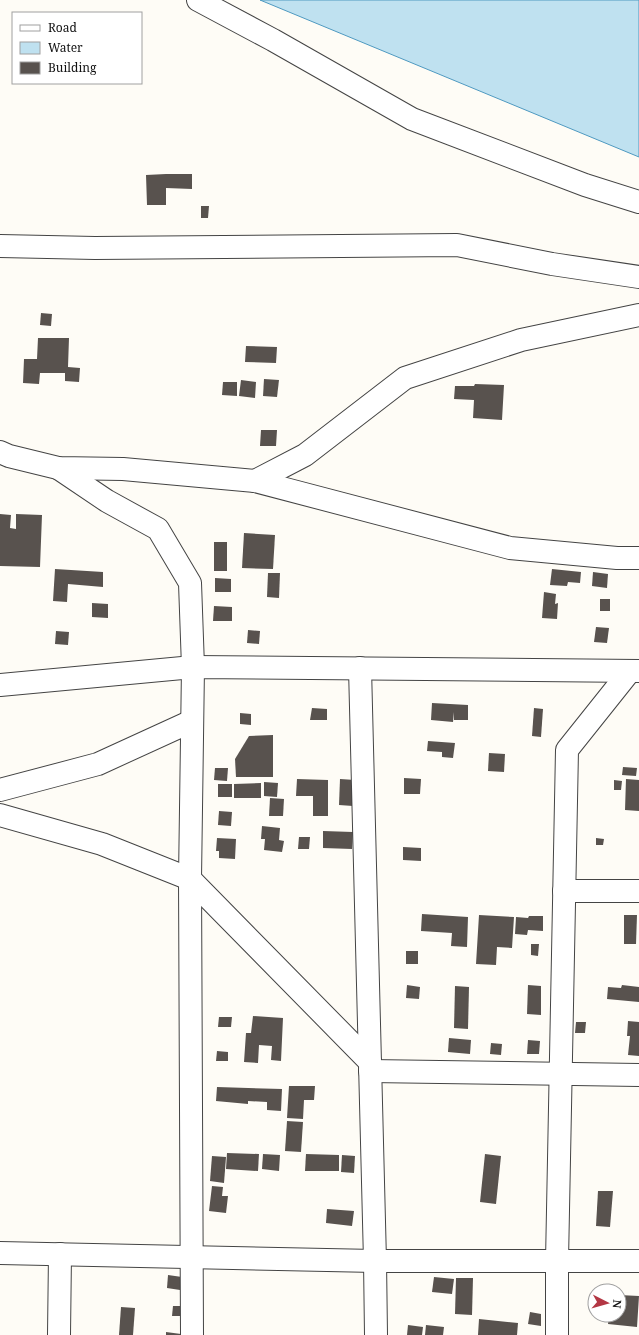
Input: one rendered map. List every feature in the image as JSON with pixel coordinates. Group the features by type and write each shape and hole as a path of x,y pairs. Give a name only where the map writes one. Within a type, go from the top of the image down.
{"street":[{"path":"198,0 273,40 412,119 585,185 639,202"},
{"path":"0,246 95,248 457,245 552,264 639,277"},
{"path":"255,481 305,455 405,378 521,340 639,315"},
{"path":"0,452 9,456 58,468 123,469 255,481 510,548 617,558 639,558"},
{"path":"58,468 107,501 158,529 190,583 193,667 190,879 192,1335"},
{"path":"0,685 193,667 634,671"},
{"path":"360,668 376,1335"},
{"path":"557,1335 560,1074 567,750 634,671"},
{"path":"0,790 98,764 192,721"},
{"path":"0,815 102,844 190,879 370,1067 560,1074 639,1075"},
{"path":"564,891 639,891"},
{"path":"0,1253 375,1262 639,1261"},
{"path":"59,1335 60,1254"}],"water":[{"path":"260,0 639,0 639,157"}],"building":[{"path":"192,174 192,189 166,188 166,205 147,205 146,175"},
{"path":"201,206 209,206 208,218 201,218"},
{"path":"41,313 52,314 51,326 40,325"},
{"path":"38,338 69,338 68,367 80,368 79,382 65,381 65,373 40,373 39,384 23,383 24,359 37,359"},
{"path":"246,346 277,347 276,363 245,362"},
{"path":"264,379 279,380 277,397 263,396"},
{"path":"241,380 256,382 255,398 239,396"},
{"path":"223,382 237,382 237,396 222,395"},
{"path":"475,384 504,385 502,420 473,418 474,400 454,399 455,386 474,386"},
{"path":"261,430 277,430 276,446 260,446"},
{"path":"0,514 11,515 10,528 16,529 16,514 42,515 40,567 0,566"},
{"path":"244,533 275,535 273,569 242,568"},
{"path":"214,542 227,542 227,571 214,571"},
{"path":"55,569 103,572 103,587 68,584 67,602 53,601"},
{"path":"552,569 581,572 580,583 568,582 567,586 550,585"},
{"path":"593,572 608,574 607,588 592,586"},
{"path":"268,573 280,573 279,598 267,597"},
{"path":"215,578 231,579 231,592 215,592"},
{"path":"544,592 556,594 555,604 558,603 557,619 542,618"},
{"path":"600,599 610,599 610,611 600,611"},
{"path":"92,603 108,604 108,618 92,617"},
{"path":"214,606 232,607 232,621 213,621"},
{"path":"596,627 609,628 607,643 594,642"},
{"path":"248,630 260,631 259,644 247,643"},
{"path":"56,631 69,632 68,645 55,644"},
{"path":"432,703 468,705 468,720 454,720 454,712 453,722 431,720"},
{"path":"312,708 327,709 327,720 310,720"},
{"path":"534,708 543,709 541,737 532,736"},
{"path":"240,713 251,714 251,725 240,724"},
{"path":"273,735 273,777 236,777 235,759 249,736"},
{"path":"428,741 455,743 453,758 442,757 442,752 427,751"},
{"path":"489,753 505,754 504,772 488,771"},
{"path":"623,767 637,768 636,776 622,775"},
{"path":"215,768 228,768 227,781 214,780"},
{"path":"404,778 421,779 420,794 404,794"},
{"path":"297,779 328,780 328,816 313,816 313,796 296,796"},
{"path":"340,779 355,780 353,806 339,805"},
{"path":"626,779 639,780 639,811 625,810"},
{"path":"614,780 622,781 621,790 614,790"},
{"path":"264,782 278,783 277,797 264,796"},
{"path":"261,783 261,798 234,798 234,784"},
{"path":"218,784 232,784 232,797 218,797"},
{"path":"270,798 284,799 283,816 269,816"},
{"path":"219,811 232,812 231,826 218,825"},
{"path":"262,826 280,828 279,840 284,841 282,852 264,850 265,839 261,839"},
{"path":"323,831 353,832 352,849 323,848"},
{"path":"299,837 310,837 309,849 298,849"},
{"path":"217,838 236,839 235,859 219,858 219,851 216,851"},
{"path":"596,838 604,839 603,845 596,845"},
{"path":"403,847 421,848 421,861 403,860"},
{"path":"422,914 468,917 467,947 451,946 452,933 421,931"},
{"path":"479,915 514,917 512,948 497,947 496,965 476,964"},
{"path":"624,915 637,915 636,944 624,944"},
{"path":"529,916 543,916 543,931 528,930 527,935 515,934 516,917 528,918"},
{"path":"531,944 539,944 538,956 531,955"},
{"path":"406,951 418,951 418,964 406,964"},
{"path":"407,985 420,987 419,999 406,998"},
{"path":"528,985 541,986 541,1015 527,1014"},
{"path":"622,985 639,987 639,1002 607,999 608,987 621,988"},
{"path":"455,986 469,987 468,1029 454,1028"},
{"path":"253,1016 283,1018 281,1061 271,1060 272,1046 259,1045 258,1063 244,1062 246,1033 251,1033"},
{"path":"219,1017 232,1017 231,1027 218,1027"},
{"path":"628,1021 639,1022 639,1056 628,1055 630,1036 627,1036"},
{"path":"576,1022 586,1022 585,1033 575,1033"},
{"path":"449,1038 471,1040 470,1054 448,1052"},
{"path":"528,1040 540,1041 539,1054 527,1054"},
{"path":"491,1043 502,1044 501,1055 490,1054"},
{"path":"217,1051 228,1052 228,1061 216,1061"},
{"path":"289,1086 315,1086 314,1100 304,1100 303,1119 287,1118"},
{"path":"217,1087 282,1089 281,1111 267,1110 267,1102 248,1101 248,1104 216,1101"},
{"path":"287,1121 303,1122 301,1152 285,1151"},
{"path":"227,1153 259,1154 258,1171 226,1169"},
{"path":"263,1154 280,1155 279,1171 262,1169"},
{"path":"306,1154 339,1155 339,1171 305,1171"},
{"path":"485,1154 501,1156 496,1204 480,1202"},
{"path":"342,1155 355,1156 354,1173 341,1172"},
{"path":"212,1156 226,1157 224,1183 210,1181"},
{"path":"212,1186 223,1187 222,1196 228,1196 226,1213 209,1211"},
{"path":"598,1191 613,1191 610,1227 596,1226"},
{"path":"327,1209 354,1211 352,1226 326,1223"},
{"path":"168,1275 182,1277 180,1290 167,1288"},
{"path":"434,1277 454,1279 452,1294 432,1292"},
{"path":"456,1278 473,1278 472,1315 455,1314"},
{"path":"627,1295 639,1296 637,1327 608,1324 627,1323"},
{"path":"173,1306 181,1306 180,1316 172,1316"},
{"path":"121,1307 135,1308 133,1335 119,1335"},
{"path":"530,1312 541,1314 541,1326 528,1324"},
{"path":"479,1319 518,1323 517,1335 478,1335"},
{"path":"408,1325 423,1327 422,1335 407,1335"},
{"path":"426,1325 444,1327 443,1335 425,1335"},
{"path":"166,1332 181,1334 181,1335 166,1335"}]}
